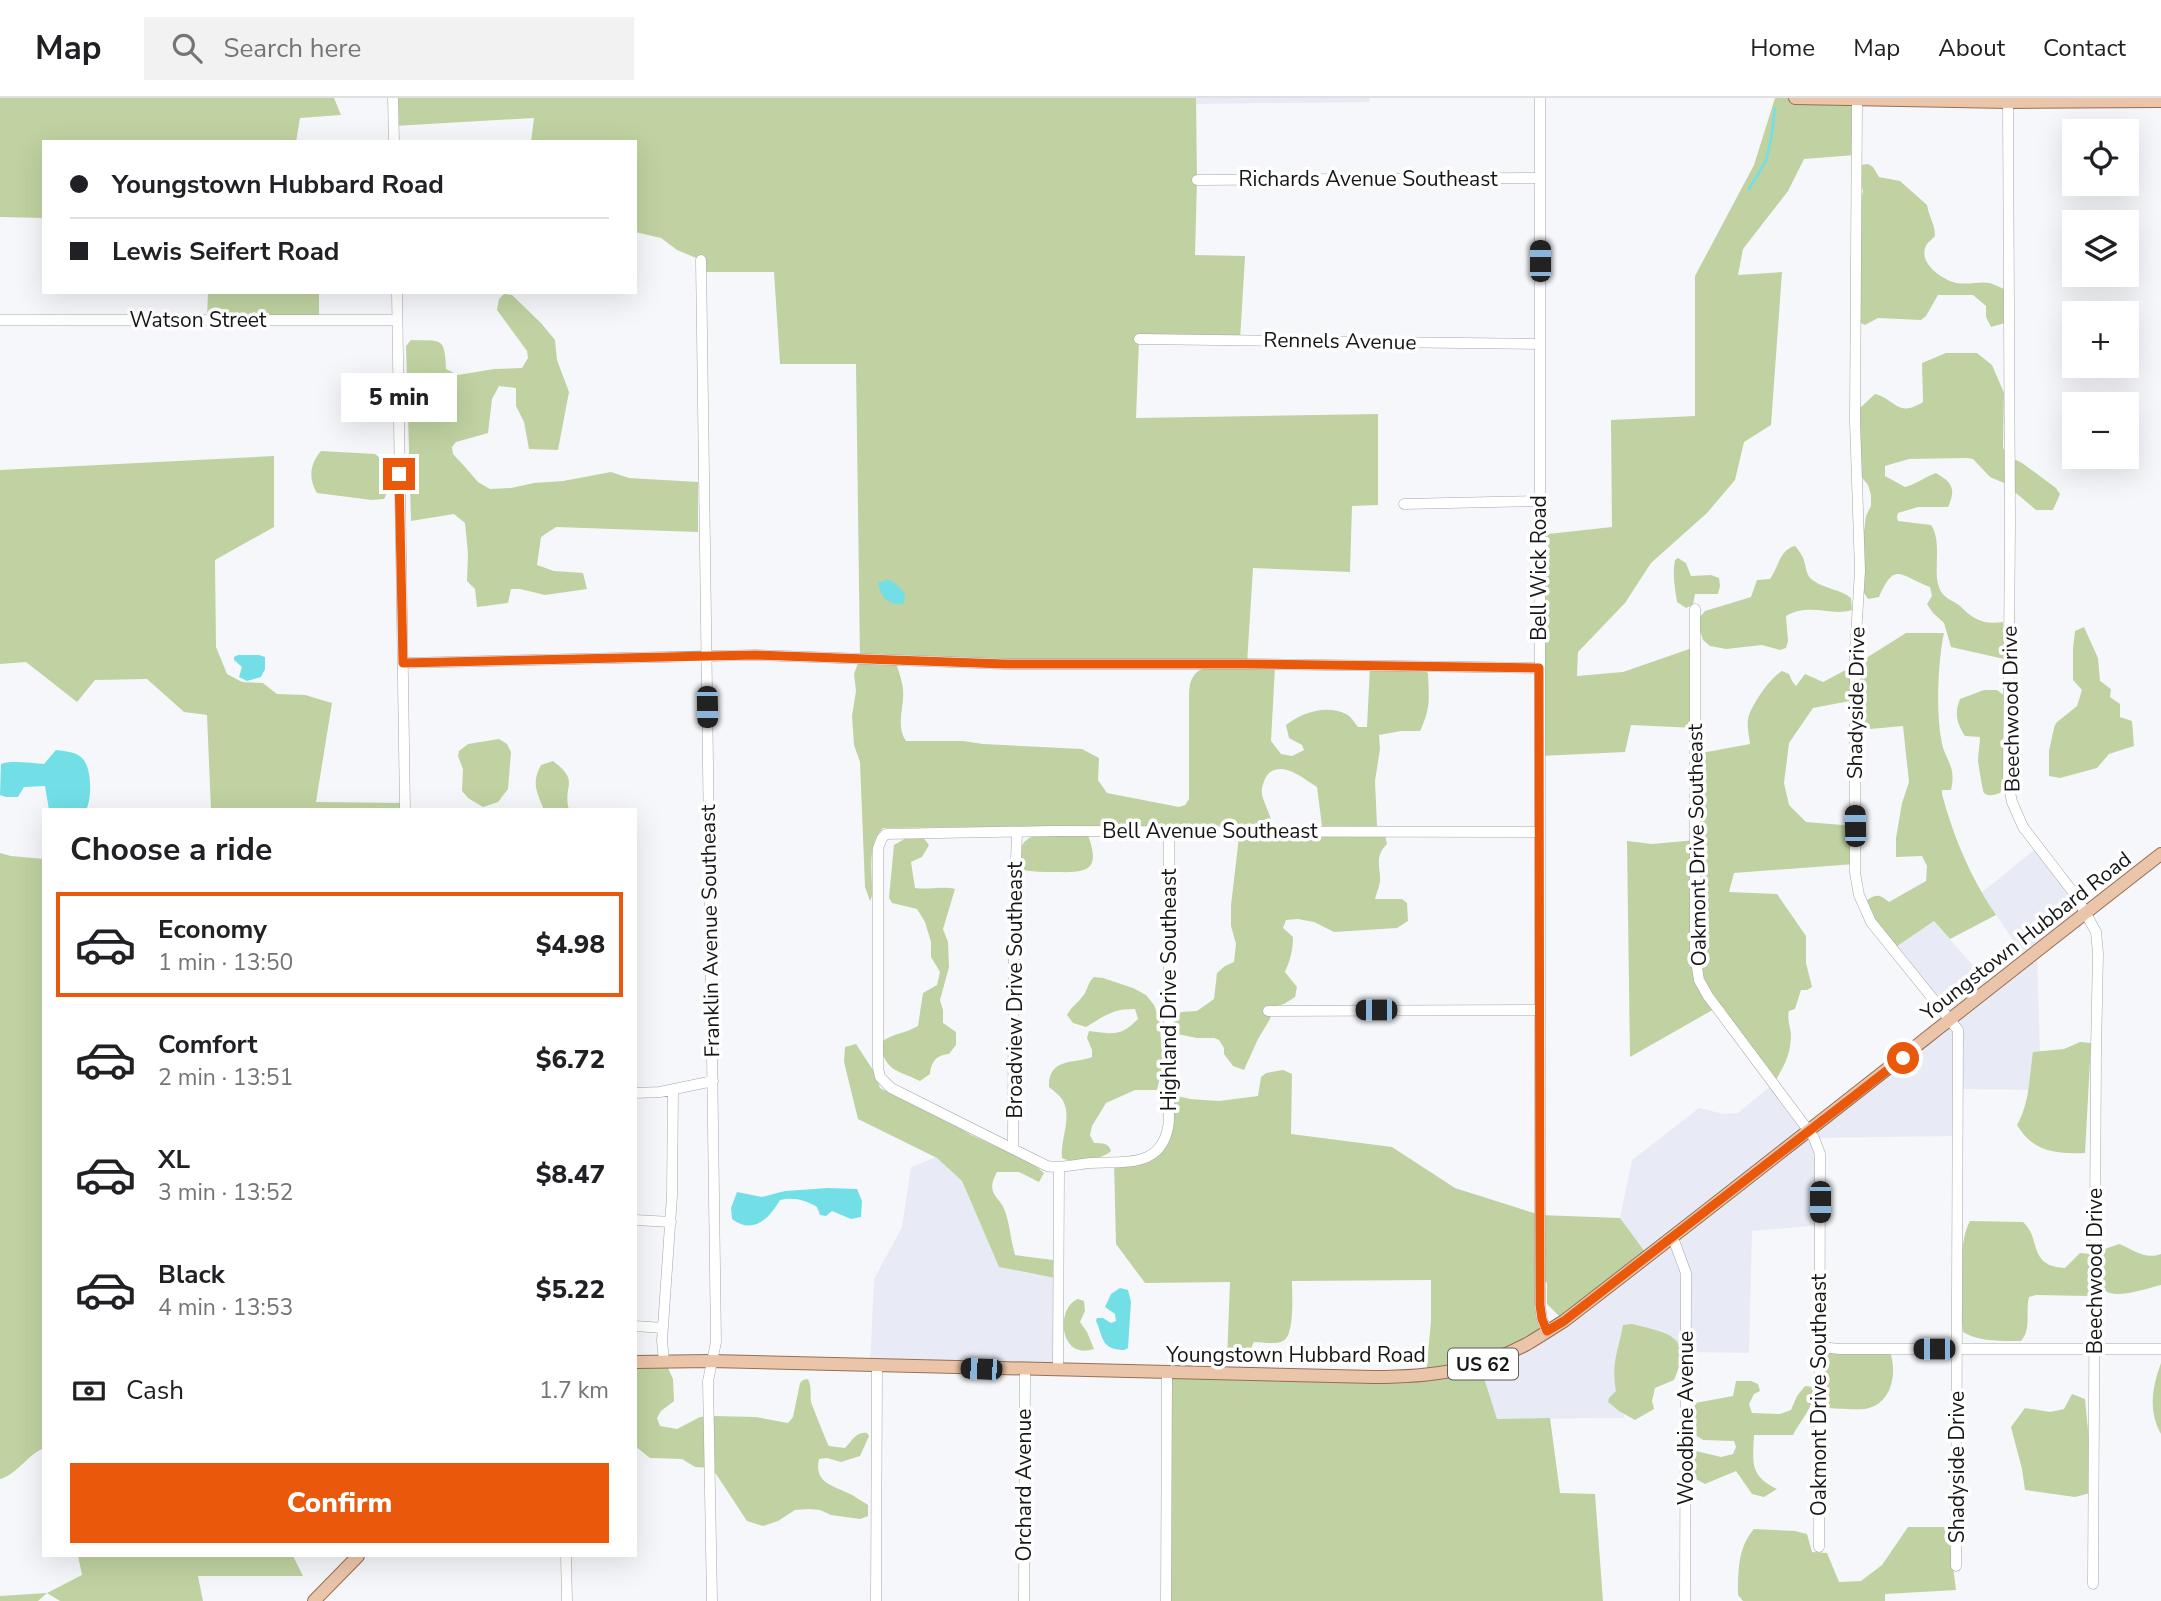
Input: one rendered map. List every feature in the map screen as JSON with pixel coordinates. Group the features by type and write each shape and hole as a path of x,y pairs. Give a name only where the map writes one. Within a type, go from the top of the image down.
{"main road":[{"path":"1795,98 2008,102 2161,101"},
{"name":"Youngstown Hubbard Road","path":"637,1362 711,1361 1374,1377 1426,1376 1453,1372 1495,1359 1564,1321 2161,854"},
{"path":"314,1601 357,1557"}],"street":[{"path":"393,98 394,140"},
{"name":"Bell Wick Road","path":"1540,98 1540,1305 1547,1331"},
{"name":"Shadyside Drive","path":"1857,100 1855,421 1860,571 1855,652 1856,873 1859,895 1871,922 1958,1030 1956,1566"},
{"name":"Beechwood Drive","path":"2008,102 2008,783 2012,802 2023,827 2076,896 2096,932 2098,953 2093,1584"},
{"name":"Richards Avenue Southeast","path":"1197,180 1539,178"},
{"name":"Franklin Avenue Southeast","path":"701,260 716,1342 708,1381 712,1601"},
{"path":"397,294 405,808"},
{"name":"Watson Street","path":"0,320 396,320"},
{"name":"Rennels Avenue","path":"1139,340 1540,344"},
{"path":"1404,504 1539,501"},
{"name":"Oakmont Drive Southeast","path":"1695,609 1695,955 1699,980 1716,1008 1809,1131 1820,1154 1819,1547"},
{"path":"403,663 808,656 1005,664 1539,668"},
{"name":"Highland Drive Southeast","path":"1059,1168 1140,1160 1154,1154 1165,1139 1169,1121 1169,832"},
{"name":"Bell Avenue Southeast","path":"1013,1147 891,1088 880,1077 878,848 882,838 891,833 1539,832"},
{"name":"Broadview Drive Southeast","path":"1013,1147 1017,833"},
{"path":"1268,1011 1539,1010"},
{"path":"637,1093 673,1090 713,1082"},
{"path":"663,1361 671,1222 673,1090"},
{"path":"1013,1147 1047,1166 1059,1168 1058,1370"},
{"path":"637,1220 671,1222"},
{"name":"Woodbine Avenue","path":"1672,1238 1686,1273 1685,1601"},
{"path":"637,1326 663,1328"},
{"path":"1819,1347 2161,1349"},
{"path":"876,1601 877,1366"},
{"name":"Orchard Avenue","path":"1024,1601 1025,1370"},
{"path":"1166,1601 1167,1374"},
{"path":"566,1557 567,1601"}],"shaded area":[{"path":"1196,98 1370,98 1369,102 1196,104"},
{"path":"2038,847 2085,913 2037,951 2041,1090 1959,1089 1958,1136 1815,1138 1820,1225 1752,1231 1749,1353 1625,1351 1624,1418 1497,1419 1480,1365 1528,1343 1648,1256 1620,1218 1632,1160 1699,1108 1724,1114 1738,1113 1774,1083 1809,1131 1950,1019 1893,949 1934,921 1991,986 2026,959 1981,893"},
{"path":"936,1157 962,1181 999,1267 1058,1279 1058,1369 870,1366 874,1279 902,1227 911,1167"}],"green space":[{"path":"0,98 334,98 341,115 300,118 296,140 42,140 42,218 0,217"},
{"path":"393,98 1196,98 1195,255 1245,256 1240,340 1139,340 1136,418 1378,414 1378,505 1352,506 1350,572 1253,568 1247,664 895,660 903,689 901,728 906,741 963,741 1082,749 1099,758 1098,780 1107,793 1179,807 1185,805 1189,799 1189,691 1197,672 1223,666 1275,667 1271,741 1281,754 1292,756 1304,750 1302,745 1289,738 1286,725 1306,714 1322,710 1338,711 1349,716 1358,727 1367,727 1370,667 1420,669 1428,673 1429,696 1428,709 1420,731 1379,735 1380,749 1375,781 1377,826 1322,826 1317,787 1293,772 1280,769 1268,774 1262,789 1273,825 883,828 872,851 870,901 865,887 860,762 854,745 852,716 856,691 854,674 860,658 856,364 780,364 774,272 701,272 701,260 677,250 661,238 637,232 637,140 531,140 534,118 394,126"},
{"path":"1775,98 2161,98 1857,100 1855,155 1804,159 1788,191 1743,249 1738,275 1782,272 1771,425 1744,442 1735,480 1707,513 1651,563 1625,603 1578,652 1577,676 1623,672 1695,647 1696,728 1631,725 1625,752 1540,756 1539,535 1612,527 1611,420 1695,416 1695,276 1754,165"},
{"path":"1868,164 1879,177 1900,181 1927,205 1935,236 1927,244 1925,257 1932,269 1957,283 1990,283 2006,290 2005,323 1991,327 1986,317 1986,306 1973,295 1938,295 1921,320 1878,318 1865,325 1859,322 1859,210 1863,191 1860,180 1861,165"},
{"path":"208,294 319,294 319,320 207,320"},
{"path":"504,294 512,295 555,340 557,360 569,392 558,450 529,449 524,422 516,406 516,388 499,386 492,399 488,433 456,442 452,447 453,454 478,482 490,489 563,481 611,472 629,478 698,482 698,532 556,527 541,537 537,565 554,571 583,573 587,589 545,595 511,589 508,603 477,607 475,589 467,581 465,523 454,514 411,521 406,346 411,340 439,342 444,351 446,369 458,375 522,368 528,358 527,351 497,310 499,299"},
{"path":"1946,353 1977,353 1992,365 2004,393 2003,448 2008,456 2022,463 2056,488 2060,494 2053,510 2036,510 2004,483 1990,477 1973,459 1967,458 1909,459 1885,466 1885,476 1905,487 1936,473 1949,483 1952,496 1948,507 1918,507 1898,513 1898,521 1931,525 1937,541 1937,578 1942,593 1979,620 2003,622 2004,659 1951,647 1944,623 1927,604 1932,596 1930,587 1899,574 1890,578 1879,597 1868,599 1864,593 1863,539 1871,495 1868,485 1859,474 1860,408 1875,394 1902,408 1923,402 1922,363"},
{"path":"321,451 375,454 391,466 391,484 384,499 317,493 311,471"},
{"path":"274,456 274,527 215,560 216,647 227,674 242,682 263,683 277,694 305,695 332,703 316,802 405,803 405,808 211,808 207,715 184,712 147,679 95,680 77,702 26,662 0,664 0,470"},
{"path":"1795,546 1804,559 1811,579 1851,598 1852,610 1803,610 1786,616 1788,641 1786,648 1780,650 1762,645 1726,649 1710,646 1703,640 1699,618 1705,611 1751,597 1757,580 1770,579 1782,555"},
{"path":"1678,558 1686,563 1691,576 1711,575 1719,578 1718,594 1695,594 1693,605 1686,608 1677,602 1674,570 1675,560"},
{"path":"2084,627 2098,658 2100,681 2111,689 2110,697 2120,704 2120,717 2132,721 2134,746 2109,754 2097,768 2060,778 2049,776 2049,751 2054,728 2056,723 2077,706 2082,690 2073,680 2073,649 2075,631"},
{"path":"1906,633 1944,633 1939,671 1939,726 1952,781 1951,790 1942,790 1942,794 1964,857 1996,915 1950,939 1934,921 1893,949 1862,905 1875,896 1889,902 1926,881 1927,866 1922,856 1896,857 1902,803 1909,782 1903,726 1870,729 1861,721 1855,700 1813,708 1789,743 1784,783 1789,805 1806,822 1855,826 1855,864 1734,873 1729,892 1777,894 1806,936 1806,963 1812,987 1801,990 1795,1009 1789,1011 1791,1041 1781,1071 1774,1083 1716,1008 1630,1057 1627,841 1652,844 1696,840 1696,754 1750,744 1749,715 1777,674 1782,671 1789,674 1796,686 1805,674 1823,682"},
{"path":"1984,690 1997,690 2005,696 2004,785 2000,793 1992,795 1984,793 1978,760 1980,737 1965,736 1958,723 1957,714 1960,699"},
{"path":"499,739 507,744 511,752 508,789 498,802 483,807 462,791 463,769 459,751 468,744"},
{"path":"553,761 566,774 569,779 568,808 543,808 536,783 541,765"},
{"path":"1088,835 1093,855 1089,867 1084,870 1047,872 1018,869 1021,847 1031,837"},
{"path":"1385,835 1387,844 1380,856 1380,882 1375,899 1402,899 1407,903 1408,921 1397,928 1334,932 1314,922 1286,920 1283,928 1293,937 1285,972 1297,987 1295,997 1272,1007 1270,1019 1244,1070 1233,1066 1224,1054 1219,1040 1177,1034 1175,1023 1181,1012 1197,1011 1214,999 1217,973 1234,962 1236,944 1231,926 1231,905 1239,837"},
{"path":"908,837 923,837 929,845 922,857 911,862 915,888 955,889 943,929 948,942 949,967 940,1000 943,1023 956,1032 956,1045 949,1054 935,1060 930,1074 920,1081 889,1065 880,1043 918,1026 923,993 937,985 940,972 931,957 931,942 925,922 917,909 892,903 889,898 894,845"},
{"path":"0,853 42,859 42,1449 0,1479"},
{"path":"1094,977 1133,988 1146,995 1154,1005 1159,1019 1163,1063 1157,1090 1135,1090 1106,1103 1092,1126 1090,1135 1094,1143 1107,1145 1111,1151 1094,1159 1073,1161 1062,1158 1065,1106 1058,1094 1049,1087 1050,1077 1058,1066 1064,1063 1092,1057 1087,1038 1089,1031 1116,1033 1138,1019 1135,1009 1127,1009 1109,1014 1086,1027 1073,1023 1067,1015 1084,995"},
{"path":"2080,1042 2091,1043 2085,1153 2046,1150 2030,1141 2017,1125 2027,1099 2033,1052 2064,1049"},
{"path":"856,1044 875,1073 880,1088 940,1116 971,1135 1031,1162 1044,1173 1039,1182 1019,1172 997,1172 992,1186 1006,1214 1015,1255 1053,1260 1055,1278 999,1267 962,1181 937,1158 858,1119 844,1062 845,1047"},
{"path":"1283,1070 1292,1074 1291,1134 1392,1147 1455,1188 1540,1215 1620,1218 1648,1256 1564,1321 1547,1304 1547,1282 1540,1284 1547,1331 1480,1365 1497,1419 1550,1418 1560,1493 1595,1494 1603,1601 1166,1601 1167,1374 1426,1376 1431,1321 1431,1280 1292,1281 1292,1314 1287,1338 1277,1343 1254,1342 1245,1360 1227,1361 1230,1282 1145,1283 1116,1244 1114,1162 1129,1162 1161,1148 1169,1094 1219,1101 1258,1096 1261,1077 1266,1073"},
{"path":"1970,1221 2023,1222 2029,1229 2040,1257 2053,1266 2065,1268 2080,1253 2091,1254 2089,1296 2029,1297 2026,1331 2021,1341 1984,1339 1963,1332 1962,1256"},
{"path":"2119,1244 2145,1255 2161,1254 2161,1285 2122,1294 2104,1290 2099,1269 2102,1250"},
{"path":"1078,1299 1084,1301 1085,1311 1080,1322 1094,1349 1082,1351 1073,1347 1064,1331 1066,1311"},
{"path":"1632,1324 1657,1330 1674,1338 1681,1354 1674,1380 1655,1388 1652,1401 1654,1409 1635,1420 1608,1402 1616,1391 1615,1365 1623,1325"},
{"path":"1890,1352 1893,1376 1883,1399 1865,1409 1825,1408 1825,1358 1828,1353"},
{"path":"637,1362 668,1368 673,1379 674,1401 661,1411 657,1418 660,1426 677,1429 700,1417 713,1416 756,1417 788,1423 793,1417 800,1383 808,1379 811,1402 829,1446 845,1448 860,1434 867,1433 869,1436 860,1456 841,1462 819,1459 818,1467 825,1482 868,1505 868,1516 860,1519 831,1515 820,1510 795,1510 778,1521 763,1526 747,1521 710,1468 695,1467 682,1459 650,1458 637,1448"},
{"path":"2161,1363 2161,1434 2154,1416 2153,1399"},
{"path":"1736,1381 1758,1384 1760,1391 1754,1394 1749,1404 1752,1413 1780,1414 1791,1410 1805,1386 1813,1387 1810,1406 1793,1435 1754,1435 1753,1461 1757,1473 1761,1479 1777,1489 1764,1497 1752,1494 1736,1471 1705,1484 1694,1478 1692,1462 1696,1451 1721,1457 1733,1454 1736,1447 1734,1441 1703,1440 1692,1433 1695,1403 1733,1396"},
{"path":"2072,1394 2085,1399 2094,1492 2075,1497 2025,1490 2011,1427 2025,1408 2050,1412 2064,1409"},
{"path":"1908,1527 1948,1527 1956,1590 1885,1594 1885,1601 1743,1601 1738,1595 1742,1551 1754,1529 1807,1534 1812,1552 1827,1553 1839,1582 1861,1581 1882,1565"},
{"path":"78,1557 294,1557 303,1576 198,1576 203,1601 60,1601 47,1593 82,1575"},
{"path":"47,1593 38,1601 0,1601 0,1596"}],"water":[{"path":"890,580 905,594 904,603 894,604 886,600 881,593 878,583"},
{"path":"238,655 265,657 265,669 261,677 247,681 239,677 242,667 234,660"},
{"path":"56,750 71,752 83,759 90,784 87,808 49,808 45,786 24,787 18,797 0,795 1,764 44,764"},
{"path":"857,1189 862,1201 861,1217 851,1219 832,1211 826,1216 820,1215 817,1207 790,1199 780,1200 760,1223 740,1224 732,1219 731,1208 737,1192 762,1197 785,1191"},
{"path":"1120,1288 1128,1290 1131,1302 1128,1348 1124,1350 1107,1345 1096,1321 1097,1318 1103,1318 1111,1323 1116,1321 1115,1314 1105,1307 1111,1294"}],"waterway":[{"path":"1749,189 1766,161 1775,109"}],"route":[{"path":"399,474 403,663 755,655 1005,664 1428,665 1539,668 1540,1305 1547,1331 1564,1321 1903,1058"}]}
